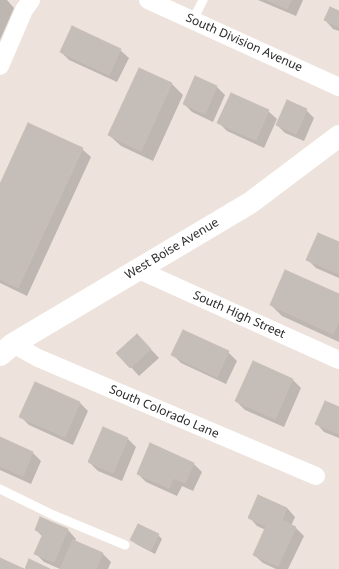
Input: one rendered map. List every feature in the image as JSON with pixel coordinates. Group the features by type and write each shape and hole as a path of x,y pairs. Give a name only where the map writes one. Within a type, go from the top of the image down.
{"street":[{"path":"0,66 24,10 31,0"},
{"name":"South Division Avenue","path":"148,0 339,87"},
{"name":"West Boise Avenue","path":"6,350 250,202 339,136"},
{"name":"South High Street","path":"139,270 339,360"},
{"name":"South Colorado Lane","path":"6,350 38,358 316,476"}],"lane":[{"path":"193,20 203,0"},
{"path":"0,489 53,515 125,545"}],"building":[{"path":"267,0 291,0 287,9"},
{"path":"330,7 339,11 339,27 324,20"},
{"path":"72,26 121,49 109,75 60,52"},
{"path":"139,68 172,83 141,151 108,135"},
{"path":"195,76 217,86 205,114 183,104"},
{"path":"231,93 269,110 256,140 217,123"},
{"path":"287,100 307,109 296,134 276,125"},
{"path":"28,123 83,148 18,288 0,279 0,184"},
{"path":"318,233 339,242 339,274 306,260"},
{"path":"285,270 339,294 339,321 333,334 270,305"},
{"path":"183,330 229,351 217,377 171,355"},
{"path":"137,334 151,349 130,368 116,353"},
{"path":"253,361 293,379 275,419 235,401"},
{"path":"35,382 80,402 65,437 19,417"},
{"path":"325,401 339,407 339,434 315,424"},
{"path":"103,427 128,438 113,473 88,462"},
{"path":"0,437 33,452 23,476 0,466"},
{"path":"150,443 194,463 185,483 173,478 169,488 137,474"},
{"path":"258,495 287,508 282,520 296,527 278,566 253,555 266,526 248,518"},
{"path":"40,517 68,529 54,562 34,554 43,534 35,530"},
{"path":"138,524 159,534 151,550 130,540"},
{"path":"73,540 103,553 96,569 60,569"},
{"path":"0,558 24,569 0,569"},
{"path":"29,559 50,569 25,569"}]}
